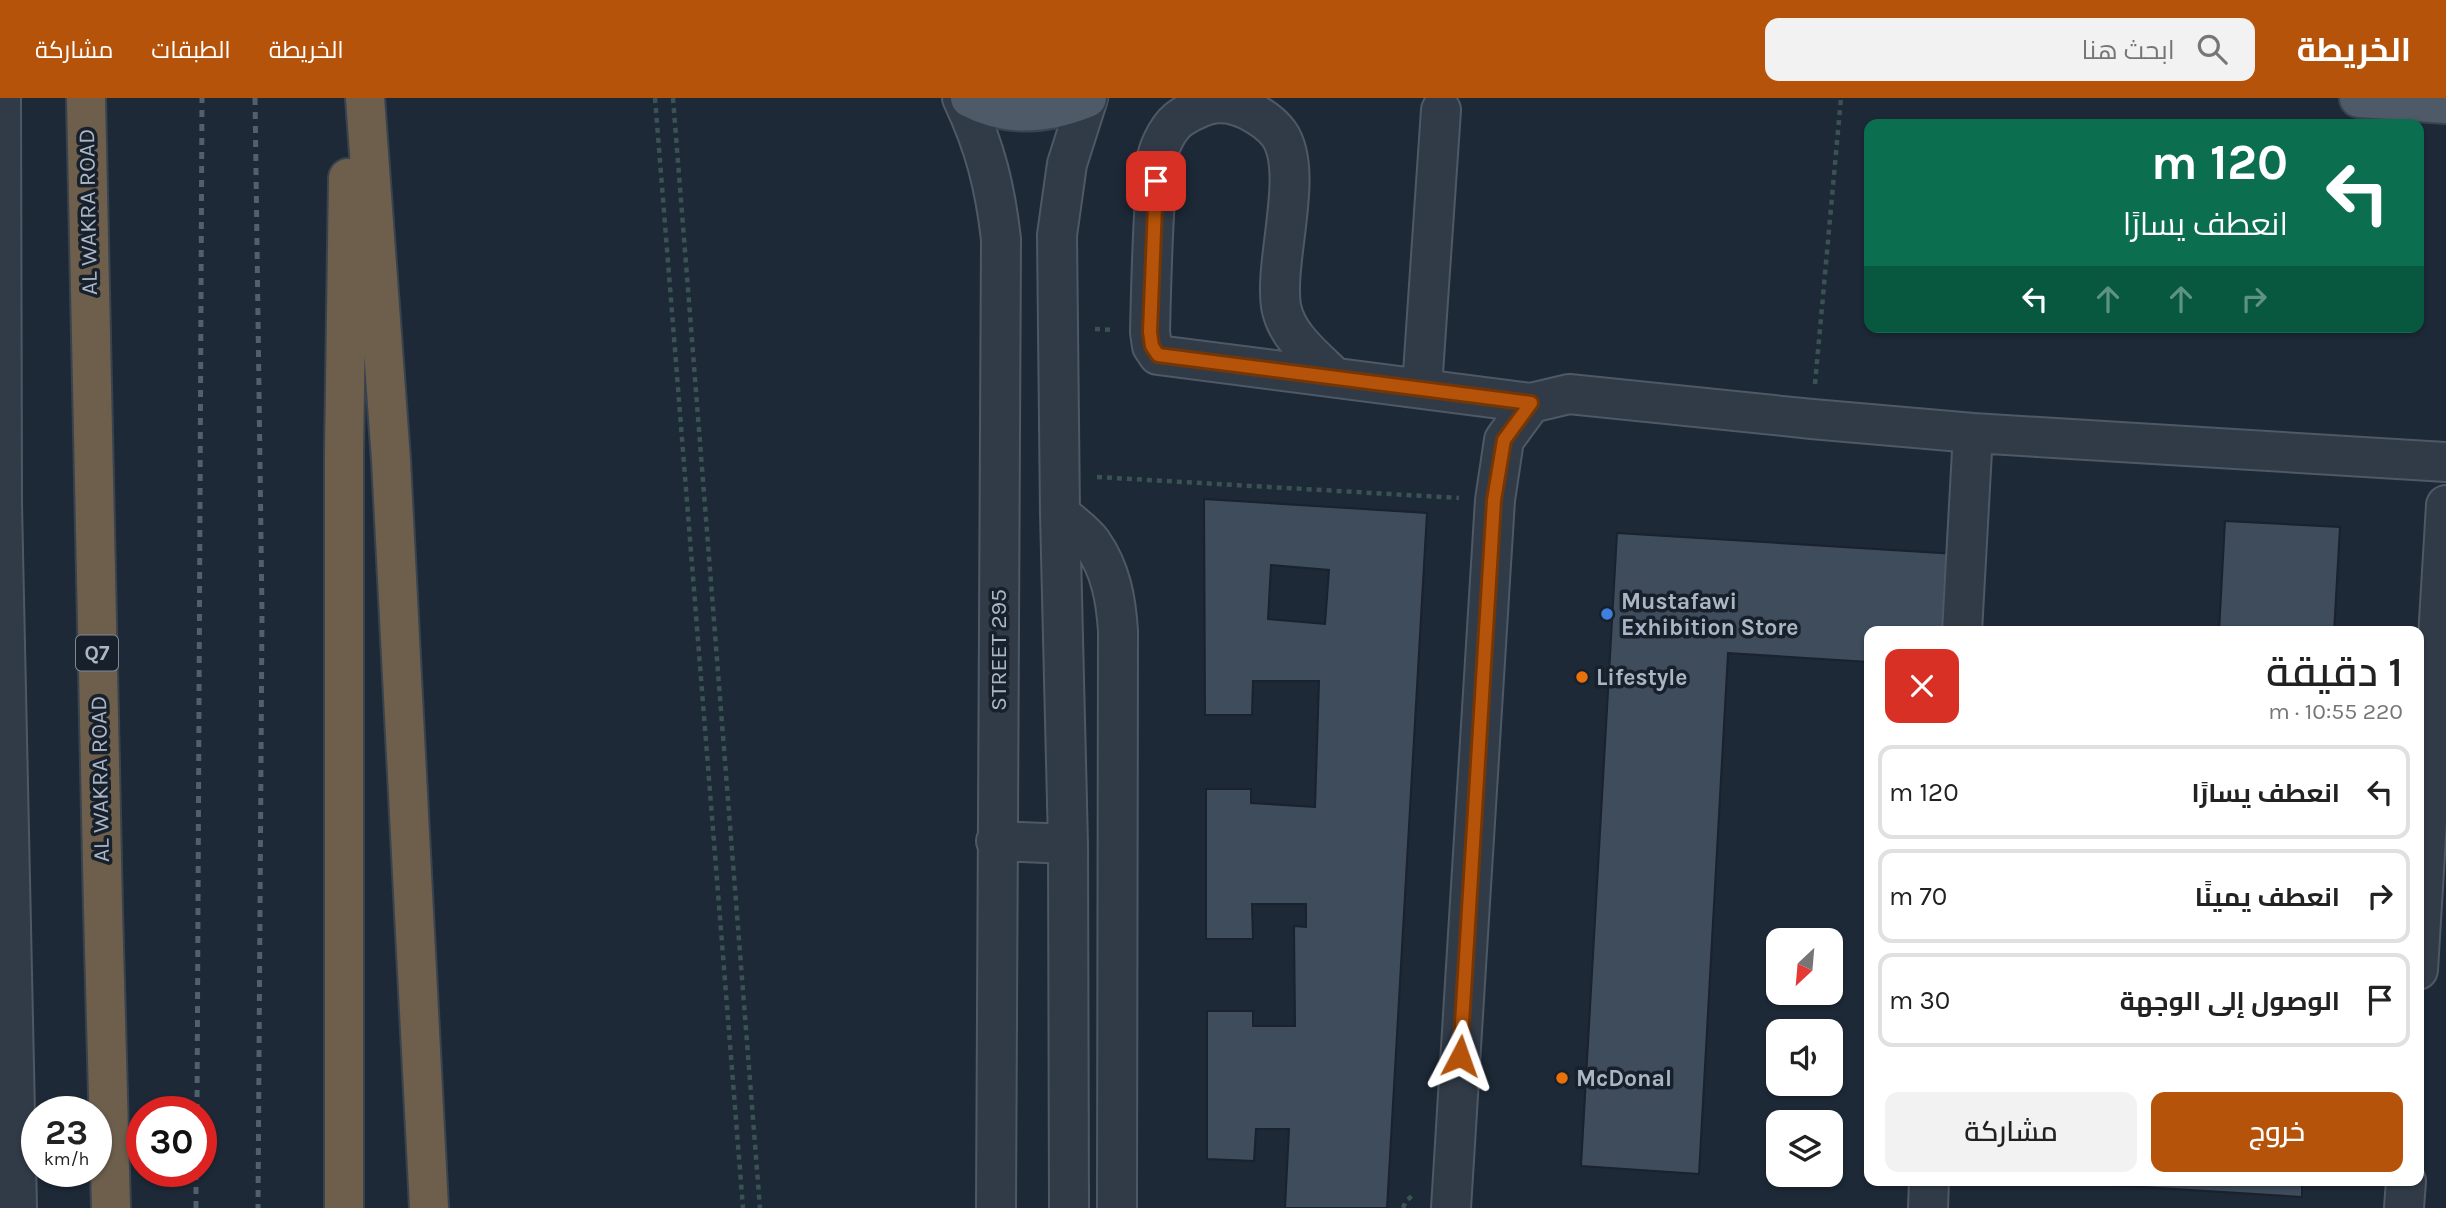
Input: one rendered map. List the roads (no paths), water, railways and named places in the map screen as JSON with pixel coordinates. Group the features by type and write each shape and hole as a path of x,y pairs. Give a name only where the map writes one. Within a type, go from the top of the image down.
{"highway":[{"name":"AL WAKRA ROAD","path":"86,98 111,1208"},
{"path":"344,1208 344,455 350,98"},
{"path":"365,98 391,460 429,1208"}],"main road":[{"path":"970,98 983,105 1010,111 1036,112 1063,108 1088,98"},
{"path":"2359,98 2446,104"}],"street":[{"path":"1,98 2,504 17,1208"},
{"name":"STREET 295","path":"962,98 989,165 1001,239 996,1208"},
{"path":"1069,1208 1068,844 1060,513 1058,235 1061,199 1073,142 1088,98"},
{"path":"1334,377 1303,346 1286,324 1281,307 1280,269 1290,169 1280,136 1266,120 1235,102 1210,103 1179,119 1170,128 1157,157 1150,332 1152,346 1158,355 1531,403 1569,394 1973,433 2446,461"},
{"path":"1422,388 1441,110"},
{"path":"1451,1208 1494,500 1504,440 1531,403"},
{"path":"1962,626 1973,433"},
{"path":"2424,870 2446,505"},
{"path":"1060,513 1091,542 1107,569 1116,599 1117,1208"},
{"path":"996,841 1068,844"},
{"path":"1928,1208 1929,1186"},
{"path":"2404,1208 2406,1186"}],"railway":[{"path":"197,1096 202,98"},
{"path":"255,98 262,612 258,1208"},
{"path":"196,1187 196,1208"}],"place":[{"name":"Mustafawi Exhibition Store","path":"1607,614"},
{"name":"Lifestyle","path":"1582,677"},
{"name":"McDonal","path":"1562,1078"}]}
